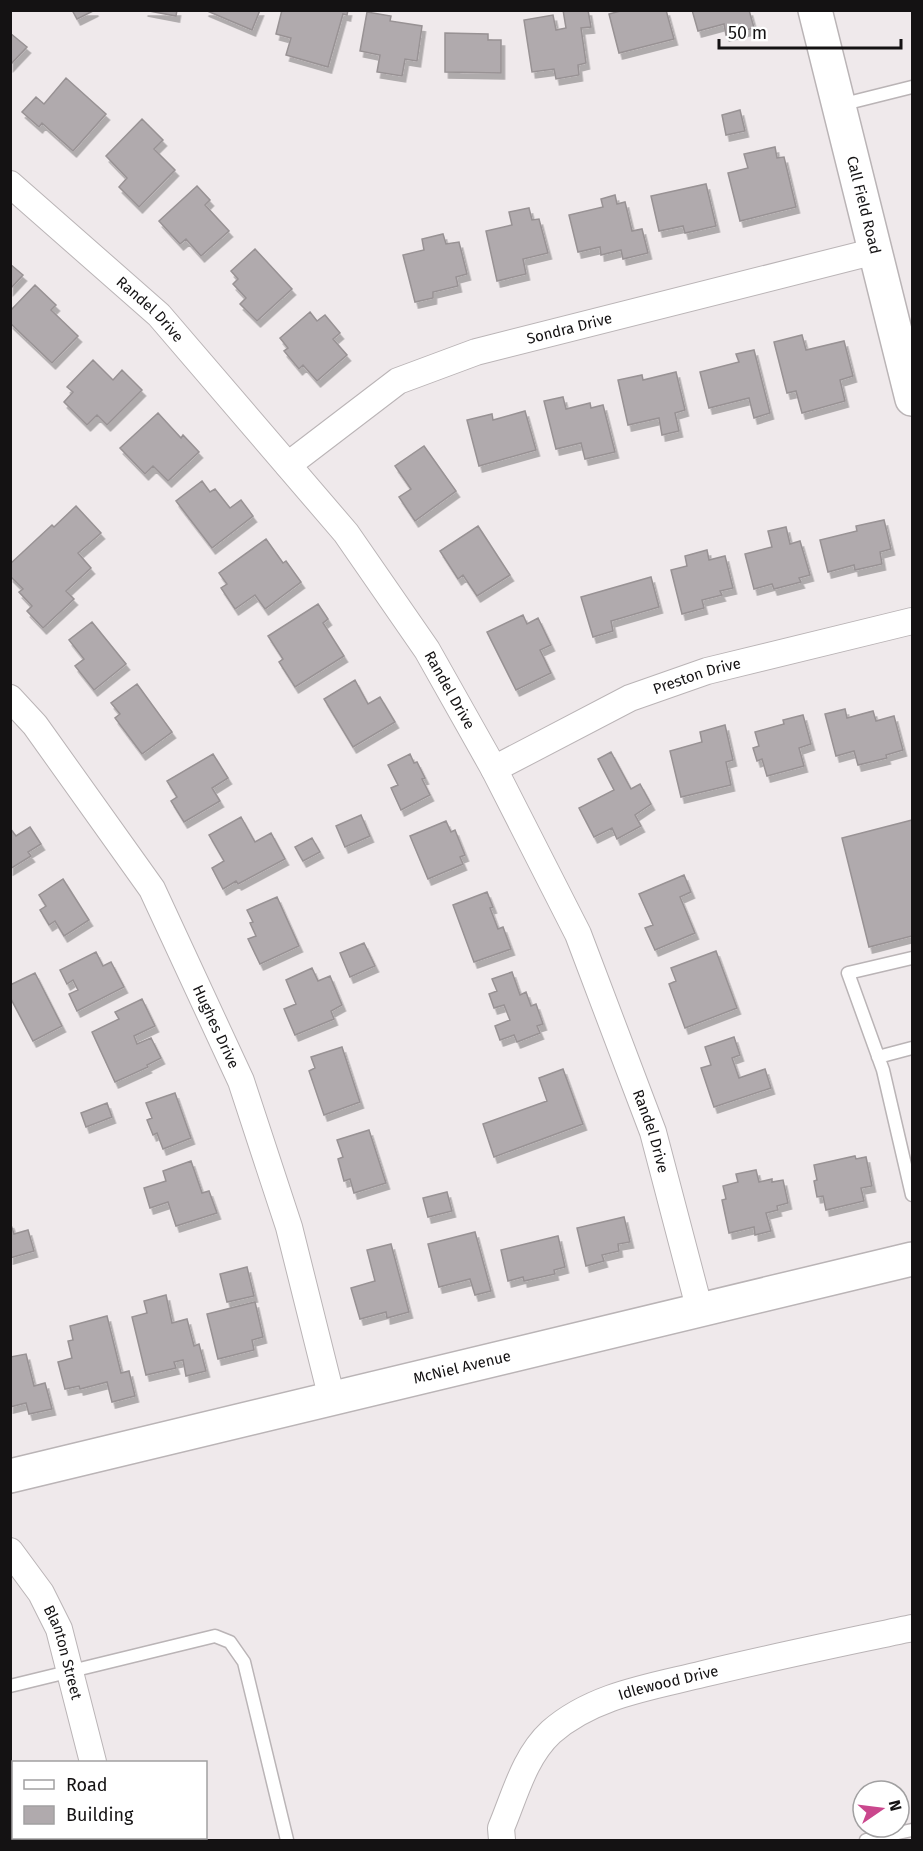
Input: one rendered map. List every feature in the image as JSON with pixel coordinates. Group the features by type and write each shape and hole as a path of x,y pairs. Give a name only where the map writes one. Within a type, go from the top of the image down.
{"street":[{"name":"Call Field Road","path":"815,10 876,251 908,360 912,399"},
{"name":"Randel Drive","path":"10,184 159,315 346,533 426,650 494,769 578,934 653,1132 700,1311"},
{"name":"Sondra Drive","path":"288,465 398,381 476,352 876,251"},
{"name":"Preston Drive","path":"494,769 630,698 707,671 911,627"},
{"name":"Hughes Drive","path":"10,698 35,725 152,889 241,1081 289,1227 332,1399"},
{"name":"McNiel Avenue","path":"10,1476 912,1259"},
{"name":"Blanton Street","path":"10,1551 41,1593 59,1629 93,1761"},
{"name":"Idlewood Drive","path":"502,1840 501,1828 530,1756 552,1732 587,1708 618,1695 765,1659 912,1628"}],"lane":[{"path":"839,105 912,87"},
{"path":"912,958 848,973 883,1070 912,1195"},
{"path":"878,1057 912,1048"},
{"path":"10,1686 215,1636 230,1642 244,1662 287,1840"},
{"path":"866,1840 912,1830"}],"building":[{"path":"72,10 95,10 77,19"},
{"path":"144,10 177,10 176,16"},
{"path":"205,10 260,10 252,30"},
{"path":"282,10 348,10 347,15 343,14 328,67 286,55 291,38 276,34"},
{"path":"563,10 588,10 591,27 581,28 586,63 578,65 579,75 556,79 554,69 532,72 524,20 553,15 556,30 566,28"},
{"path":"624,10 666,10 674,39 619,53 609,14"},
{"path":"692,10 749,10 754,28 726,35 724,24 698,31"},
{"path":"367,12 391,16 390,21 422,26 417,61 405,59 402,76 377,72 380,55 360,51"},
{"path":"10,33 27,47 10,65"},
{"path":"445,33 488,34 488,40 501,40 501,73 445,72"},
{"path":"66,78 106,114 73,151 42,123 39,127 22,112 36,97 44,104"},
{"path":"740,110 745,131 726,135 722,115"},
{"path":"142,119 163,140 154,149 175,170 139,207 119,187 127,178 106,156"},
{"path":"775,147 777,158 784,157 796,207 740,221 728,173 748,168 744,154"},
{"path":"706,184 716,226 685,233 683,226 659,231 651,196"},
{"path":"197,186 210,200 205,205 229,231 201,256 186,239 180,244 159,221"},
{"path":"615,195 617,204 625,202 632,231 642,229 648,253 623,259 621,250 601,255 600,247 578,252 569,215 603,207 601,199"},
{"path":"529,208 532,220 539,219 548,253 523,259 526,274 497,281 486,231 512,225 509,212"},
{"path":"443,234 446,244 459,242 467,274 456,277 458,286 433,292 433,298 415,302 403,255 424,250 422,239"},
{"path":"255,249 292,289 257,321 240,304 246,298 233,284 238,279 231,271"},
{"path":"10,264 23,275 10,289"},
{"path":"35,285 56,305 51,310 78,336 52,363 10,323 10,311"},
{"path":"310,312 317,321 325,315 340,333 333,339 347,355 317,381 303,365 299,369 284,351 288,348 280,338"},
{"path":"802,335 806,350 844,341 853,376 840,380 845,401 802,413 796,391 787,393 774,342"},
{"path":"754,350 770,413 754,418 749,398 709,408 700,372 739,362 736,354"},
{"path":"93,360 113,380 122,370 142,390 107,425 97,415 87,425 64,402 73,392 67,387"},
{"path":"676,372 685,410 675,413 679,431 662,435 659,418 628,425 618,380 642,375 643,380"},
{"path":"563,397 566,409 590,403 591,408 603,405 615,452 585,459 581,443 556,449 544,401"},
{"path":"525,411 536,450 479,466 467,420 492,414 493,420"},
{"path":"158,413 181,438 183,435 199,452 168,481 153,466 145,474 120,448"},
{"path":"424,446 456,491 415,521 399,497 411,489 395,466"},
{"path":"202,481 210,492 215,489 230,508 241,500 253,516 212,548 176,501"},
{"path":"76,506 101,533 78,553 91,568 66,591 74,599 43,628 27,611 32,606 19,592 23,589 10,576 10,564"},
{"path":"884,520 891,549 880,552 882,564 855,570 854,565 828,572 820,540 857,531 856,526"},
{"path":"478,526 510,575 477,596 463,575 458,579 440,551"},
{"path":"786,527 790,544 800,541 810,575 799,578 801,582 774,589 772,584 754,589 745,554 772,547 768,531"},
{"path":"266,539 283,563 286,561 301,582 265,609 255,595 235,609 221,588 227,584 219,573"},
{"path":"707,550 709,560 725,556 733,588 720,591 722,595 702,600 704,608 682,614 671,570 687,566 685,556"},
{"path":"651,577 659,607 611,621 613,631 593,637 581,597"},
{"path":"318,604 328,619 323,623 344,656 295,687 279,662 283,659 268,636"},
{"path":"523,615 527,624 538,618 551,645 540,650 551,673 516,690 487,632"},
{"path":"92,622 126,664 94,690 75,666 84,659 69,640"},
{"path":"355,680 368,704 380,697 395,722 353,747 324,699"},
{"path":"137,684 172,732 142,754 115,718 120,714 111,703"},
{"path":"845,709 847,718 873,711 876,721 894,716 903,750 886,755 887,758 858,765 854,751 836,756 825,714"},
{"path":"803,715 811,744 799,748 804,766 767,776 762,759 757,761 753,748 759,746 755,732 784,724 783,720"},
{"path":"725,725 733,760 726,762 731,785 681,797 670,751 702,742 700,732"},
{"path":"611,752 631,789 640,784 651,804 635,815 641,826 617,839 612,828 594,837 579,808 614,790 598,759"},
{"path":"213,754 228,778 212,788 220,801 184,822 171,801 177,797 167,781"},
{"path":"410,754 425,778 422,779 430,795 401,810 391,788 398,785 388,765"},
{"path":"361,815 370,836 345,847 336,826"},
{"path":"241,817 255,842 271,833 285,859 238,884 236,881 223,889 212,868 224,861 209,835"},
{"path":"912,820 912,936 869,947 842,838"},
{"path":"446,821 451,832 455,830 465,855 460,857 463,864 428,879 410,836"},
{"path":"30,827 41,844 28,852 31,856 10,869 10,828 16,836"},
{"path":"312,838 320,852 303,861 295,847"},
{"path":"684,875 691,892 680,897 695,933 655,950 645,928 653,925 639,894"},
{"path":"63,879 89,920 64,936 55,921 49,925 40,910 46,906 39,895"},
{"path":"487,892 498,929 503,927 511,949 474,962 453,905"},
{"path":"277,897 299,946 260,964 248,939 256,936 247,910"},
{"path":"364,943 375,966 350,977 340,953"},
{"path":"716,951 737,1008 685,1028 669,984 676,981 671,968"},
{"path":"96,952 103,966 111,962 124,987 77,1011 69,994 78,990 73,980 67,984 60,970"},
{"path":"312,968 318,981 330,976 342,1005 331,1011 334,1019 295,1035 284,1009 296,1004 286,980"},
{"path":"512,972 520,995 526,992 531,1006 536,1004 543,1024 537,1026 540,1033 517,1042 514,1035 500,1040 495,1026 510,1020 504,1005 494,1008 489,994 497,991 492,979"},
{"path":"35,973 62,1026 33,1041 10,997 10,985"},
{"path":"142,999 155,1026 134,1036 137,1044 151,1038 161,1058 147,1065 148,1067 115,1082 92,1032 119,1019 115,1012"},
{"path":"734,1037 740,1055 732,1058 739,1078 765,1069 771,1088 714,1107 701,1068 711,1065 705,1047"},
{"path":"342,1047 360,1102 324,1115 309,1071 315,1068 311,1057"},
{"path":"563,1069 583,1124 494,1157 483,1124 547,1101 539,1078"},
{"path":"175,1093 191,1138 163,1149 157,1133 153,1135 147,1120 152,1118 146,1103"},
{"path":"107,1103 112,1117 86,1127 81,1113"},
{"path":"369,1130 386,1183 354,1193 350,1179 344,1181 338,1159 343,1157 337,1140"},
{"path":"855,1156 856,1159 866,1157 872,1186 861,1188 864,1201 826,1210 823,1196 817,1197 814,1165"},
{"path":"191,1161 202,1193 209,1191 217,1213 176,1226 168,1202 150,1208 144,1188 166,1181 163,1171"},
{"path":"756,1170 759,1182 772,1179 772,1182 783,1180 788,1203 777,1206 778,1210 766,1213 771,1231 755,1235 754,1227 729,1233 722,1200 726,1199 723,1186 738,1182 736,1174"},
{"path":"447,1192 452,1211 428,1217 423,1198"},
{"path":"624,1217 630,1242 618,1244 619,1251 602,1255 604,1261 586,1266 577,1228"},
{"path":"10,1222 14,1234 28,1230 34,1251 10,1258"},
{"path":"475,1232 491,1291 475,1295 470,1279 439,1287 428,1244"},
{"path":"558,1236 565,1267 554,1270 555,1274 524,1281 523,1277 508,1281 501,1250"},
{"path":"391,1244 409,1312 387,1318 386,1312 360,1319 351,1288 375,1281 367,1250"},
{"path":"247,1267 254,1296 227,1302 220,1274"},
{"path":"166,1295 172,1323 187,1319 194,1346 199,1344 206,1371 186,1376 183,1360 174,1362 176,1368 146,1375 132,1317 147,1313 144,1301"},
{"path":"255,1302 263,1337 252,1340 254,1350 218,1359 207,1314"},
{"path":"107,1316 121,1373 129,1371 135,1396 112,1402 107,1382 80,1389 79,1386 65,1389 58,1362 72,1358 68,1341 73,1340 70,1326"},
{"path":"26,1354 34,1386 45,1383 52,1409 29,1414 26,1403 10,1407 10,1357"}]}
